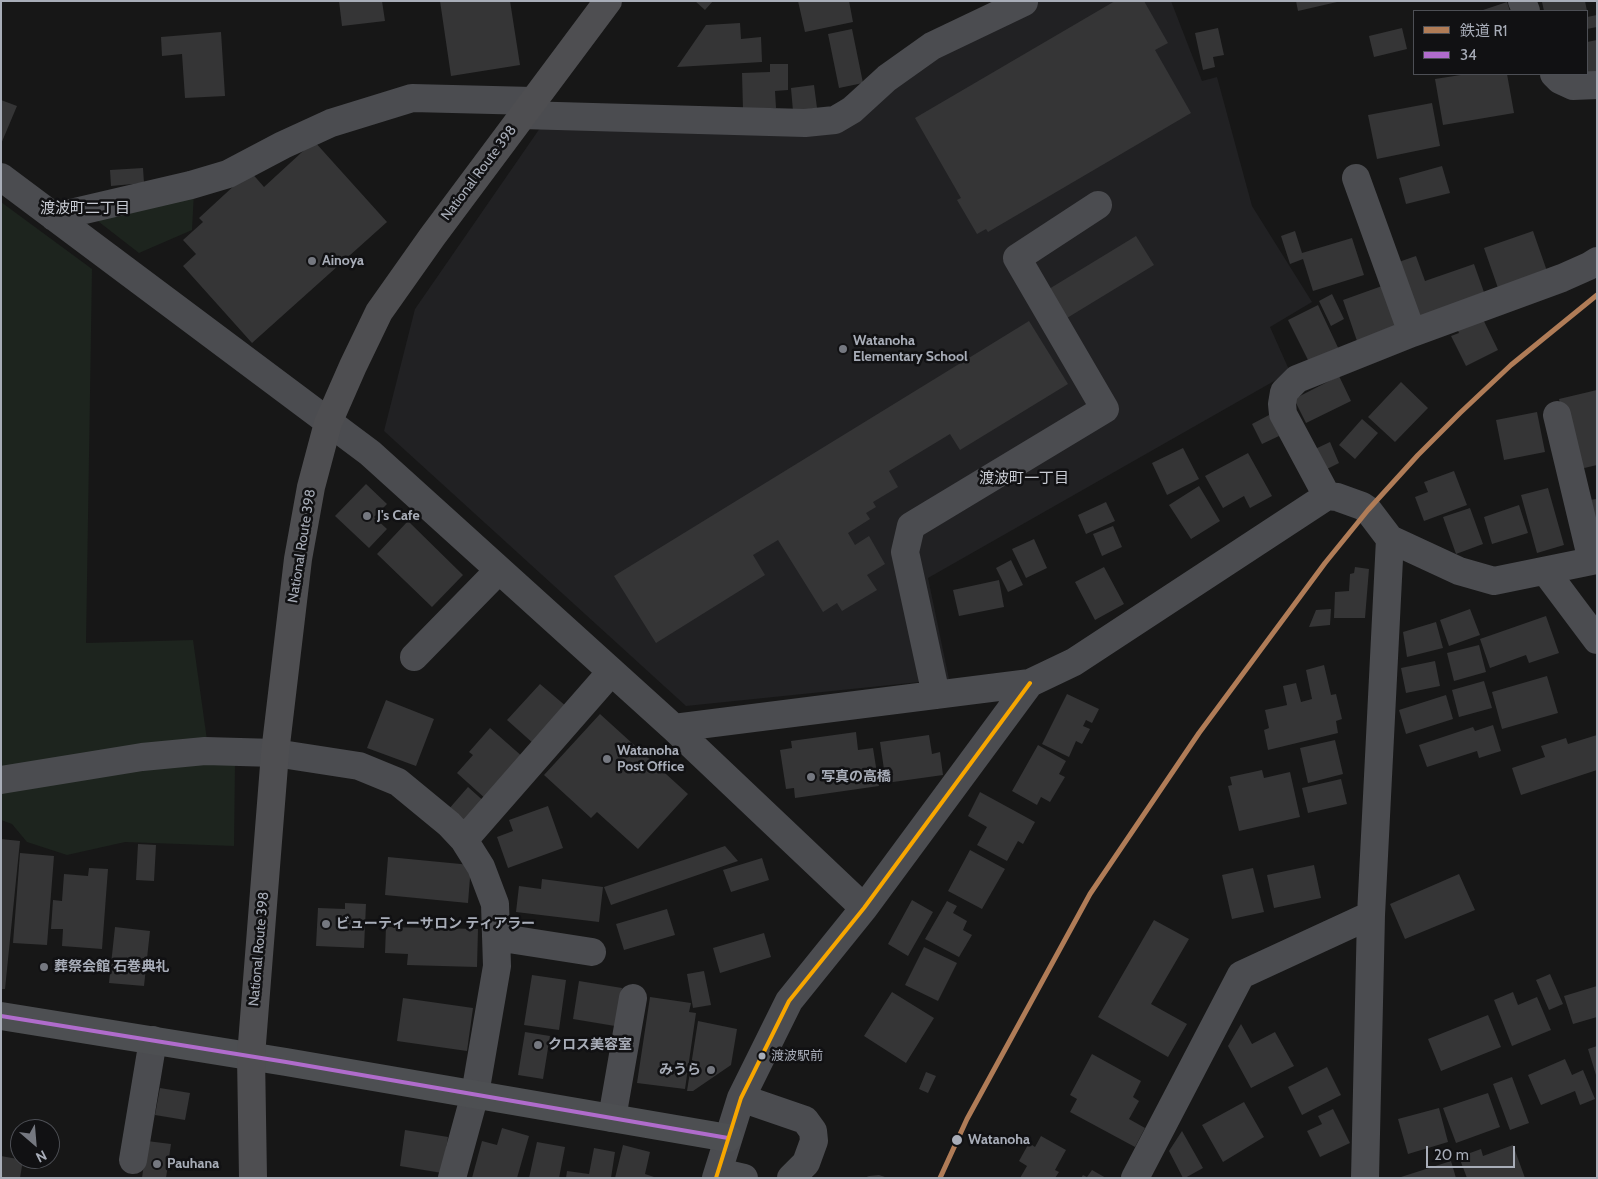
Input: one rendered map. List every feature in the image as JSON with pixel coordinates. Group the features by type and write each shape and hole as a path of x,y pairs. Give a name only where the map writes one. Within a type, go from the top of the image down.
{"highway":[{"name":"National Route 398","path":"253,1178 251,1056 275,753 298,559 311,487 328,423 379,312 432,237 608,1"}],"main road":[{"path":"1,1016 251,1056 728,1138"}],"street":[{"path":"54,217 191,185 228,174 283,145 331,123 412,98 528,108 805,123 835,120 852,110 888,78 932,46 1024,2"},
{"path":"1555,75 1560,80 1573,86 1597,85"},
{"path":"1,177 370,454 674,728 864,908"},
{"path":"1356,178 1412,333"},
{"path":"936,695 905,552 911,526 1104,409 1017,258 1098,204"},
{"path":"1327,496 1284,414 1282,404 1284,392 1297,379 1412,333 1562,278 1597,261"},
{"path":"674,728 1030,683 1074,662 1327,496 1337,497 1368,510 1390,539 1459,571 1494,581 1594,561 1557,415"},
{"path":"1364,1178 1371,914 1390,539"},
{"path":"414,657 499,570"},
{"path":"1546,572 1597,640"},
{"path":"464,840 611,672"},
{"path":"744,1178 717,1175 741,1098 788,1001 864,908 1030,683"},
{"path":"1,780 142,757 205,752 275,753 359,766 398,782 449,824 464,840 481,867 495,904 497,966 475,1094 452,1178"},
{"path":"1135,1178 1240,975 1371,914"},
{"path":"496,937 592,952"},
{"path":"612,1118 633,998"},
{"path":"133,1160 153,1040"},
{"path":"741,1098 805,1120 812,1131 814,1141 806,1163 791,1178"}],"shaded area":[{"name":"Watanoha Elementary School","path":"1002,1 1171,1 1202,81 1217,77 1252,206 1312,302 1270,327 1290,372 928,578 949,679 686,706 384,431 415,309 558,102 809,117 832,107 884,67"},
{"path":"194,192 192,230 139,253 90,215"},
{"path":"1,202 92,269 86,643 193,640 207,740 1,770"},
{"path":"201,761 235,764 234,846 125,842 67,855 27,842 12,824 1,820 1,787"}],"building":[{"path":"339,1 382,1 385,21 342,26"},
{"path":"440,1 510,1 520,65 451,76"},
{"path":"695,1 713,1 705,10"},
{"path":"798,1 849,1 853,22 805,32"},
{"path":"1115,1 1144,1 1168,43 1155,50 1191,113 988,232 986,229 977,234 957,200 961,198 915,118"},
{"path":"1296,1 1337,1 1337,2 1298,11"},
{"path":"1585,1 1587,10 1544,10 1542,2"},
{"path":"1507,2 1510,10 1483,10"},
{"path":"1597,15 1597,27 1588,29 1588,17"},
{"path":"740,23 741,39 761,37 762,62 677,67 706,25"},
{"path":"1218,28 1224,55 1213,57 1215,67 1203,70 1195,33"},
{"path":"1402,28 1407,49 1374,57 1369,36"},
{"path":"852,29 863,83 839,88 828,34"},
{"path":"221,32 225,96 185,98 182,54 162,56 161,37"},
{"path":"1597,40 1597,73 1588,74 1588,42"},
{"path":"770,64 788,64 788,90 775,91 776,108 743,110 742,73 770,72"},
{"path":"1461,75 1507,75 1514,113 1443,125 1435,79"},
{"path":"814,85 817,108 793,111 791,88"},
{"path":"1,100 17,106 1,144"},
{"path":"1432,103 1440,146 1377,159 1368,115"},
{"path":"314,141 387,222 252,343 183,266 196,254 183,240 203,222 199,218 250,171 264,187"},
{"path":"1442,166 1450,193 1406,204 1399,178"},
{"path":"143,168 144,183 111,186 110,170"},
{"path":"1295,231 1302,253 1352,238 1364,275 1313,291 1303,259 1290,264 1281,236"},
{"path":"1533,231 1548,274 1499,291 1484,248"},
{"path":"1136,236 1154,265 1067,318 1049,289"},
{"path":"1416,256 1425,281 1474,264 1485,295 1420,318 1393,264"},
{"path":"1382,286 1397,327 1357,341 1343,300"},
{"path":"1332,294 1344,319 1331,326 1319,301"},
{"path":"1318,305 1341,354 1312,368 1288,320"},
{"path":"1480,313 1498,350 1466,366 1451,336 1459,333 1456,326"},
{"path":"1029,321 1068,384 960,450 950,434 889,471 898,487 873,502 876,507 866,513 870,519 848,533 855,545 869,536 885,564 867,575 877,590 842,611 837,603 823,612 778,540 753,555 765,575 656,643 614,576"},
{"path":"1339,376 1351,401 1306,423 1294,399"},
{"path":"1401,382 1428,408 1395,442 1368,417"},
{"path":"1597,390 1597,465 1576,470 1559,399"},
{"path":"1537,412 1545,452 1504,460 1496,420"},
{"path":"1269,415 1279,436 1262,444 1252,424"},
{"path":"1362,419 1378,433 1355,459 1339,445"},
{"path":"1330,442 1339,463 1323,471 1313,450"},
{"path":"1183,448 1199,479 1167,495 1152,463"},
{"path":"1248,453 1272,496 1250,508 1244,496 1223,508 1205,476"},
{"path":"1454,471 1467,505 1424,521 1415,497 1428,492 1424,482"},
{"path":"366,484 387,504 374,517 387,529 369,548 335,516"},
{"path":"1199,486 1220,521 1191,539 1169,505"},
{"path":"1548,488 1564,545 1537,553 1521,495"},
{"path":"1597,499 1597,528 1589,500"},
{"path":"1106,502 1115,521 1086,534 1078,515"},
{"path":"1519,505 1528,533 1492,544 1484,517"},
{"path":"1470,508 1483,544 1456,554 1443,517"},
{"path":"408,521 463,575 432,607 377,554"},
{"path":"1113,526 1122,547 1102,556 1093,534"},
{"path":"1034,539 1047,568 1026,578 1012,549"},
{"path":"1011,560 1023,585 1008,592 996,568"},
{"path":"1104,567 1124,604 1095,620 1075,582"},
{"path":"1355,567 1369,569 1365,618 1334,618 1335,592 1349,591 1350,574 1354,573"},
{"path":"999,580 1004,607 959,616 953,590"},
{"path":"1331,609 1330,625 1309,627 1316,610"},
{"path":"1470,609 1480,635 1449,646 1440,620"},
{"path":"1546,616 1559,653 1529,663 1526,655 1490,668 1480,639"},
{"path":"1436,622 1443,648 1407,657 1403,632"},
{"path":"1479,645 1486,672 1454,681 1447,653"},
{"path":"1435,661 1440,686 1406,693 1401,668"},
{"path":"1324,665 1331,695 1336,694 1342,719 1336,721 1338,733 1268,750 1264,730 1269,728 1265,710 1287,705 1283,686 1296,683 1301,702 1312,699 1306,670"},
{"path":"1547,676 1558,713 1502,729 1492,692"},
{"path":"1484,681 1492,708 1459,717 1452,690"},
{"path":"540,684 567,707 534,744 507,720"},
{"path":"1067,694 1099,709 1092,723 1086,720 1083,726 1090,729 1082,744 1076,741 1069,757 1042,744"},
{"path":"1446,695 1453,719 1406,734 1399,710"},
{"path":"386,700 434,719 416,766 367,748"},
{"path":"600,714 688,794 638,849 597,812 591,818 544,775"},
{"path":"1493,725 1501,751 1479,758 1477,751 1427,767 1419,745 1473,727 1475,731"},
{"path":"490,728 524,758 487,800 457,773 473,755 469,752"},
{"path":"856,732 858,750 873,748 879,786 795,798 794,788 786,789 780,750 792,748 791,741"},
{"path":"929,735 932,754 940,752 943,775 886,783 880,742"},
{"path":"1597,735 1597,770 1521,795 1512,768 1545,757 1541,746 1566,738 1568,744"},
{"path":"1335,740 1343,774 1308,783 1300,748"},
{"path":"1038,745 1066,761 1059,774 1065,777 1050,802 1041,797 1037,805 1012,791"},
{"path":"1262,770 1264,778 1290,772 1300,817 1239,831 1228,786 1232,785 1230,777"},
{"path":"1341,779 1347,804 1308,813 1302,788"},
{"path":"468,787 487,804 467,826 448,810"},
{"path":"980,792 1035,822 1023,844 1018,841 1007,861 977,845 987,827 968,816"},
{"path":"548,806 563,848 508,868 497,837 513,831 509,820"},
{"path":"1,839 20,841 5,989 1,989"},
{"path":"138,844 156,845 154,881 136,880"},
{"path":"725,846 738,861 611,905 604,887"},
{"path":"970,850 1005,869 982,909 948,891"},
{"path":"20,853 54,856 47,945 13,943"},
{"path":"388,857 471,865 468,903 385,895"},
{"path":"762,858 769,880 731,892 723,870"},
{"path":"1314,865 1321,898 1274,908 1267,875"},
{"path":"89,868 108,869 102,949 62,946 63,929 51,929 53,900 62,901 64,874 88,876"},
{"path":"1253,868 1264,912 1232,919 1222,875"},
{"path":"1459,874 1475,910 1405,939 1390,904"},
{"path":"542,879 603,887 599,922 516,912 519,886 541,889"},
{"path":"912,900 933,912 908,956 888,944"},
{"path":"947,901 957,906 953,913 967,921 963,930 972,935 959,957 925,939"},
{"path":"345,903 366,904 364,948 316,946 318,908 345,909"},
{"path":"667,909 675,935 624,950 616,924"},
{"path":"1154,920 1189,939 1151,1004 1187,1024 1168,1057 1098,1017"},
{"path":"115,927 150,931 144,986 109,983"},
{"path":"386,927 478,929 477,967 407,965 408,954 385,953"},
{"path":"764,933 771,957 720,973 713,948"},
{"path":"924,947 957,963 938,1001 905,985"},
{"path":"704,971 711,1005 693,1008 687,974"},
{"path":"1550,974 1563,1004 1549,1010 1536,980"},
{"path":"532,975 566,980 559,1030 524,1025"},
{"path":"579,981 622,988 615,1026 573,1019"},
{"path":"1597,986 1597,1017 1573,1024 1564,996"},
{"path":"892,992 934,1018 906,1063 864,1036"},
{"path":"1513,992 1518,1005 1537,997 1551,1030 1512,1046 1494,1000"},
{"path":"650,997 691,1003 689,1012 696,1013 685,1089 637,1083"},
{"path":"403,998 473,1008 467,1051 397,1041"},
{"path":"1488,1015 1501,1047 1441,1071 1428,1039"},
{"path":"698,1021 737,1029 731,1065 693,1091 687,1091"},
{"path":"1241,1024 1252,1044 1275,1032 1294,1066 1251,1088 1228,1046"},
{"path":"525,1032 550,1036 543,1079 518,1075"},
{"path":"1597,1046 1597,1075 1596,1075 1588,1049"},
{"path":"1092,1054 1141,1081 1133,1097 1139,1101 1129,1119 1145,1128 1135,1147 1070,1112 1077,1099 1070,1095"},
{"path":"1565,1059 1572,1075 1583,1070 1595,1099 1580,1105 1575,1091 1541,1105 1528,1075"},
{"path":"1327,1067 1341,1095 1302,1115 1288,1087"},
{"path":"926,1072 936,1076 928,1093 919,1089"},
{"path":"1512,1077 1529,1123 1510,1130 1493,1084"},
{"path":"160,1088 190,1093 185,1120 155,1115"},
{"path":"1488,1093 1500,1127 1456,1143 1443,1108"},
{"path":"1244,1102 1264,1137 1223,1162 1202,1125"},
{"path":"1439,1108 1448,1142 1408,1154 1398,1119"},
{"path":"1333,1109 1350,1143 1320,1157 1307,1131 1322,1124 1318,1116"},
{"path":"502,1128 529,1136 517,1178 472,1178 482,1141 497,1145"},
{"path":"405,1130 448,1137 442,1173 400,1166"},
{"path":"1182,1131 1203,1168 1185,1178 1183,1178 1169,1151"},
{"path":"1041,1136 1066,1150 1055,1170 1059,1172 1055,1178 1020,1178 1027,1166 1019,1161 1029,1143 1035,1147"},
{"path":"147,1141 171,1144 166,1178 142,1178"},
{"path":"537,1142 565,1147 559,1178 529,1178"},
{"path":"623,1145 650,1152 645,1174 657,1178 615,1178"},
{"path":"1513,1145 1525,1178 1467,1178 1459,1157 1481,1149 1483,1156"},
{"path":"594,1148 615,1152 611,1178 566,1178 567,1171 589,1174"},
{"path":"1,1156 10,1158 10,1169 22,1169 20,1178 1,1178"},
{"path":"1451,1161 1456,1178 1401,1178 1401,1177"},
{"path":"1092,1170 1106,1178 1081,1178 1083,1175 1087,1177"},
{"path":"879,1175 888,1178 864,1178 869,1176"}],"rail line":[{"name":"R1","path":"940,1178 967,1119 1090,894 1199,733 1325,563 1368,510 1418,455 1460,413 1511,365 1597,295"}],"transit line":[{"path":"716,1178 741,1098 789,1001 864,908 1030,683"},
{"name":"34","path":"1,1016 286,1062 728,1138"}],"place":[{"name":"Ainoya","path":"312,261"},
{"name":"Watanoha Elementary School","path":"843,349"},
{"name":"J's Cafe","path":"367,516"},
{"name":"Watanoha Post Office","path":"607,759"},
{"name":"写真の高橋","path":"811,777"},
{"name":"ビューティーサロン ティアラー","path":"326,924"},
{"name":"葬祭会館 石巻典礼","path":"44,967"},
{"name":"クロス美容室","path":"538,1045"},
{"name":"渡波駅前","path":"762,1056"},
{"name":"みうら","path":"711,1070"},
{"name":"Watanoha","path":"957,1140"},
{"name":"Pauhana","path":"157,1164"}],"district":[{"name":"渡波町二丁目","path":"85,209"},
{"name":"渡波町一丁目","path":"1024,479"}]}
